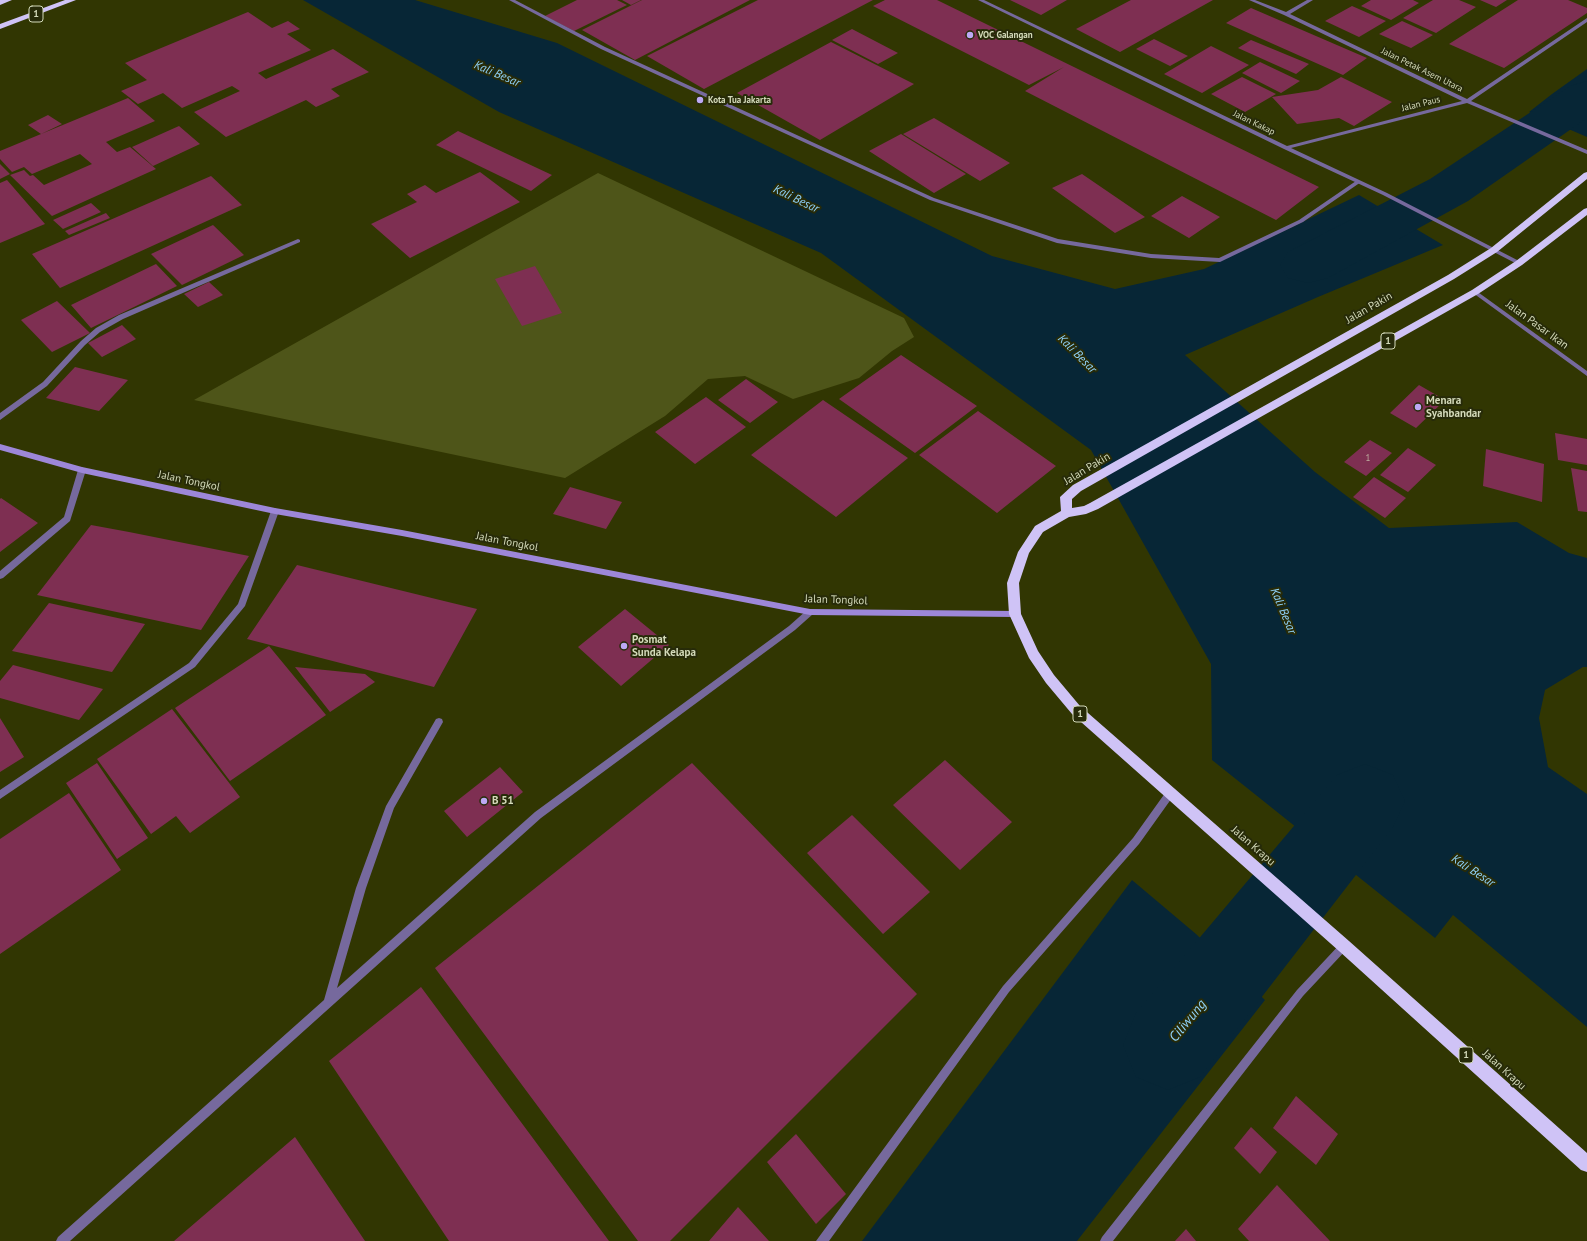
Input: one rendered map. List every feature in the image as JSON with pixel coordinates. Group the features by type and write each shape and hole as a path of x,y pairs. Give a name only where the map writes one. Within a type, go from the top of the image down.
{"highway":[{"path":"0,3 8,0"},
{"name":"1","path":"0,27 72,0"},
{"name":"Jalan Pakin","path":"1067,513 1066,497 1077,488 1451,277 1494,250 1587,175"},
{"name":"1","path":"1067,513 1086,510 1094,506 1475,292 1519,263 1587,211"},
{"name":"Jalan Krapu","path":"1067,513 1039,529 1024,552 1013,583 1015,614 1032,654 1050,679 1076,710 1171,792 1587,1164"}],"street":[{"path":"511,0 603,48 932,199 1057,241 1151,256 1220,260 1301,221 1358,182"},
{"name":"Jalan Kakap","path":"980,0 1286,148 1385,194 1519,263"},
{"name":"Jalan Petak Asem Utara","path":"1251,0 1286,14 1467,101 1587,152"},
{"path":"1286,14 1311,0"},
{"name":"Jalan Paus","path":"1286,148 1467,101 1587,20"},
{"path":"0,417 45,384 83,343 98,330 121,317 298,241"},
{"name":"Jalan Pasar Ikan","path":"1475,292 1587,374"},
{"name":"Jalan Tongkol","path":"0,447 82,470 275,510 810,612 1015,614"},
{"path":"0,576 67,519 82,470"},
{"path":"0,795 192,665 241,606 275,510"},
{"path":"62,1241 538,815 786,633 810,612"},
{"path":"329,1001 361,888 390,806 439,722"},
{"path":"822,1241 1006,989 1136,841 1171,792"},
{"path":"1106,1241 1300,993 1344,946"}],"green space":[{"path":"598,173 904,318 914,337 892,351 859,378 793,399 745,376 708,379 665,416 565,478 194,400"}],"water":[{"name":"Kali Besar","path":"303,0 415,0 557,43 992,256 1115,289 1204,269 1359,195 1443,245 1185,355 1315,472 1389,528 1517,522 1569,553 1587,558 1587,667 1583,667 1545,690 1539,718 1548,767 1587,794 1587,1027 1453,915 1435,938 1212,760 1211,664 1091,450 821,253 499,112"},
{"path":"1587,69 1587,137 1529,112 1552,94"},
{"path":"1132,880 1196,934 1265,1000 1077,1241 862,1241"}],"building":[{"path":"577,0 617,0 627,5 574,31 545,16"},
{"path":"622,0 641,0 631,5"},
{"path":"642,0 750,0 635,60 582,30"},
{"path":"758,0 873,0 704,89 647,56"},
{"path":"885,0 937,0 1319,187 1276,220 1025,91 1064,67 1029,85 873,6"},
{"path":"1010,0 1067,0 1041,15"},
{"path":"1131,0 1213,0 1120,52 1076,29"},
{"path":"1371,0 1413,0 1419,3 1391,20 1361,6"},
{"path":"1433,0 1459,0 1476,7 1436,33 1403,18"},
{"path":"1480,0 1507,0 1496,7"},
{"path":"1518,0 1568,0 1587,8 1587,13 1504,68 1449,44"},
{"path":"1352,6 1386,21 1359,37 1325,21"},
{"path":"1251,8 1367,58 1343,75 1226,23"},
{"path":"248,12 272,28 288,21 300,29 287,34 311,50 258,73 266,79 333,49 369,72 331,89 340,96 316,107 306,100 226,137 194,112 240,91 232,86 182,108 163,93 138,104 121,91 147,80 125,63"},
{"path":"1402,21 1433,35 1411,48 1379,34"},
{"path":"852,29 898,53 878,64 832,40"},
{"path":"1154,39 1188,56 1170,66 1136,49"},
{"path":"1251,40 1309,64 1296,74 1238,48"},
{"path":"831,42 914,84 820,140 737,93"},
{"path":"1211,46 1249,65 1202,93 1164,74"},
{"path":"1260,62 1300,81 1281,93 1242,73"},
{"path":"1242,77 1276,94 1245,112 1211,94"},
{"path":"1341,77 1392,102 1354,126 1339,118 1297,124 1272,97 1318,90"},
{"path":"128,98 155,121 106,142 117,152 130,147 156,169 52,216 10,175 24,170 30,176 33,175 44,185 92,164 80,154 32,174 24,167 12,172 0,159 0,151"},
{"path":"48,115 62,124 41,134 28,125"},
{"path":"934,118 1010,163 980,181 903,134"},
{"path":"179,126 200,144 153,166 132,147"},
{"path":"458,131 552,175 531,191 436,145"},
{"path":"901,134 966,174 934,193 869,151"},
{"path":"0,164 10,174 0,179"},
{"path":"480,172 520,202 410,258 371,224 417,202 407,194 425,185 436,193"},
{"path":"1082,174 1145,217 1115,233 1052,188"},
{"path":"211,176 242,205 60,288 32,254"},
{"path":"7,180 45,224 0,243 0,183"},
{"path":"1182,196 1220,217 1189,238 1151,216"},
{"path":"91,203 101,212 63,229 53,220"},
{"path":"106,213 110,218 69,235 65,231"},
{"path":"213,225 244,255 182,285 151,254"},
{"path":"156,264 177,286 91,328 71,305"},
{"path":"535,266 562,313 522,326 495,279"},
{"path":"209,282 223,295 198,307 184,294"},
{"path":"57,301 90,333 52,352 21,320"},
{"path":"122,325 136,339 102,357 88,343"},
{"path":"901,355 977,406 915,453 839,399"},
{"path":"75,367 128,380 99,411 46,398"},
{"path":"746,379 778,402 750,423 718,400"},
{"name":"Menara Syahbandar","path":"1419,385 1445,400 1416,428 1390,413"},
{"path":"706,397 746,427 695,464 655,432"},
{"path":"823,400 908,458 836,517 751,455"},
{"path":"978,411 1056,466 997,513 919,455"},
{"path":"1555,433 1587,439 1587,465 1558,460"},
{"path":"1370,440 1392,453 1366,476 1344,462"},
{"path":"1408,448 1436,465 1408,492 1380,475"},
{"path":"1486,449 1544,464 1542,502 1483,486"},
{"path":"1571,468 1587,471 1587,512 1578,511"},
{"path":"1374,477 1406,498 1385,518 1353,497"},
{"path":"570,487 622,502 606,529 553,514"},
{"path":"1,498 38,523 0,552 0,499"},
{"path":"91,525 249,556 201,630 37,595"},
{"path":"297,565 477,609 434,687 247,639"},
{"path":"49,603 145,624 112,672 12,651"},
{"name":"Posmat Sunda Kelapa","path":"625,609 669,645 621,686 578,647"},
{"path":"269,646 326,715 230,781 175,708"},
{"path":"13,665 103,689 79,720 0,698 0,681"},
{"path":"295,667 365,674 375,682 330,712"},
{"path":"172,709 240,797 190,833 176,816 151,834 97,759"},
{"path":"0,718 24,757 0,772"},
{"path":"945,760 1012,822 960,870 893,805"},
{"path":"97,763 148,838 117,859 66,783"},
{"path":"692,763 917,994 670,1241 638,1241 435,968"},
{"name":"B 51","path":"500,767 523,792 467,837 444,811"},
{"path":"69,793 121,870 0,954 0,839"},
{"path":"852,815 930,892 883,934 807,853"},
{"path":"421,987 609,1241 449,1241 329,1061"},
{"path":"1296,1096 1338,1134 1316,1165 1273,1128"},
{"path":"1251,1127 1277,1152 1260,1174 1234,1148"},
{"path":"796,1134 846,1194 816,1224 767,1162"},
{"path":"295,1137 365,1241 174,1241"},
{"path":"1277,1185 1330,1241 1249,1241 1238,1229"},
{"path":"738,1207 769,1241 709,1241"},
{"path":"1186,1229 1196,1241 1175,1241"}],"waterway":[{"path":"1308,265 1449,190 1587,96"},
{"name":"Ciliwung","path":"1168,1045 1365,801"}],"place":[{"name":"VOC Galangan","path":"970,35"},
{"name":"Kota Tua Jakarta","path":"700,100"},
{"name":"Menara Syahbandar","path":"1418,407"},
{"name":"Posmat Sunda Kelapa","path":"624,646"},
{"name":"B 51","path":"484,801"}]}
